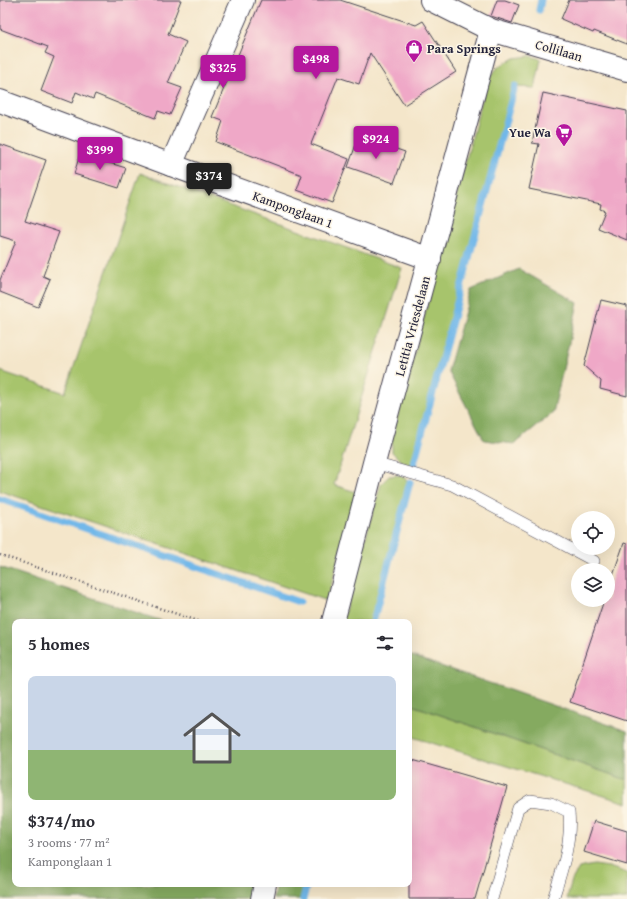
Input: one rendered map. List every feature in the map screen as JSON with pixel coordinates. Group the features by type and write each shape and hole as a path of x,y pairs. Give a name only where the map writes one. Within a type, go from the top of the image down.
{"street":[{"path":"171,165 243,0"},
{"name":"Collilaan","path":"444,3 491,30 627,70"},
{"name":"Letitia Vriesdelaan","path":"334,619 374,463 491,30"},
{"name":"Kamponglaan 1","path":"0,101 430,259"},
{"path":"262,899 264,887"}],"lane":[{"path":"374,463 452,485 594,561"},
{"path":"492,899 518,808 530,800 551,803 569,812 570,826 567,853 553,899"}],"path":[{"path":"0,555 192,619"}],"green space":[{"path":"530,56 541,59 535,88 515,87 413,467 401,461 392,452 392,438 487,81 498,67 514,58"},
{"path":"140,173 402,268 334,485 356,492 327,601 0,491 0,371 65,393"},
{"path":"519,269 578,303 553,413 514,444 484,440 448,371 471,290"},
{"path":"400,475 410,482 374,619 343,619 381,484 389,476"},
{"path":"0,567 156,619 12,619 12,887 255,887 252,899 0,899"},
{"path":"412,656 627,731 627,780 412,705"},
{"path":"412,705 627,780 627,803 412,737"},
{"path":"594,865 609,867 627,873 627,899 567,899 572,880 579,868"},
{"path":"275,887 304,887 301,899 273,899"}],"building":[{"path":"0,0 181,0 168,34 186,42 168,83 182,88 170,115 158,111 155,118 95,94 93,99 76,92 72,103 41,91 54,57 45,53 48,47 0,29"},
{"path":"261,0 340,0 416,25 423,21 456,72 404,105 370,53 359,84 338,77 311,144 349,159 332,203 297,190 302,175 216,142 223,121 212,117"},
{"path":"497,0 505,0 519,5 512,23 491,16"},
{"path":"569,0 627,0 627,44 594,31 593,33 561,19"},
{"path":"543,93 627,111 627,240 598,228 605,211 600,209 601,204 529,189 539,144 532,143"},
{"path":"359,136 405,152 394,183 348,167"},
{"path":"0,144 46,160 25,221 59,232 43,276 50,279 38,307 0,292 0,280 16,241 0,236"},
{"path":"80,154 126,168 119,188 74,174"},
{"path":"601,300 627,306 627,396 600,389 601,381 584,366"},
{"path":"624,543 627,544 627,721 570,702 602,607 615,607 615,569"},
{"path":"412,760 507,787 475,899 409,899 409,887 412,887"},
{"path":"594,821 627,831 627,865 584,852"}],"waterway":[{"path":"539,10 541,0"},
{"path":"413,467 515,86"},
{"path":"374,619 410,482"},
{"path":"0,499 299,602"},
{"path":"303,899 306,887"}],"place":[{"name":"Para Springs","path":"414,63"},
{"name":"Yue Wa","path":"564,147"}]}
